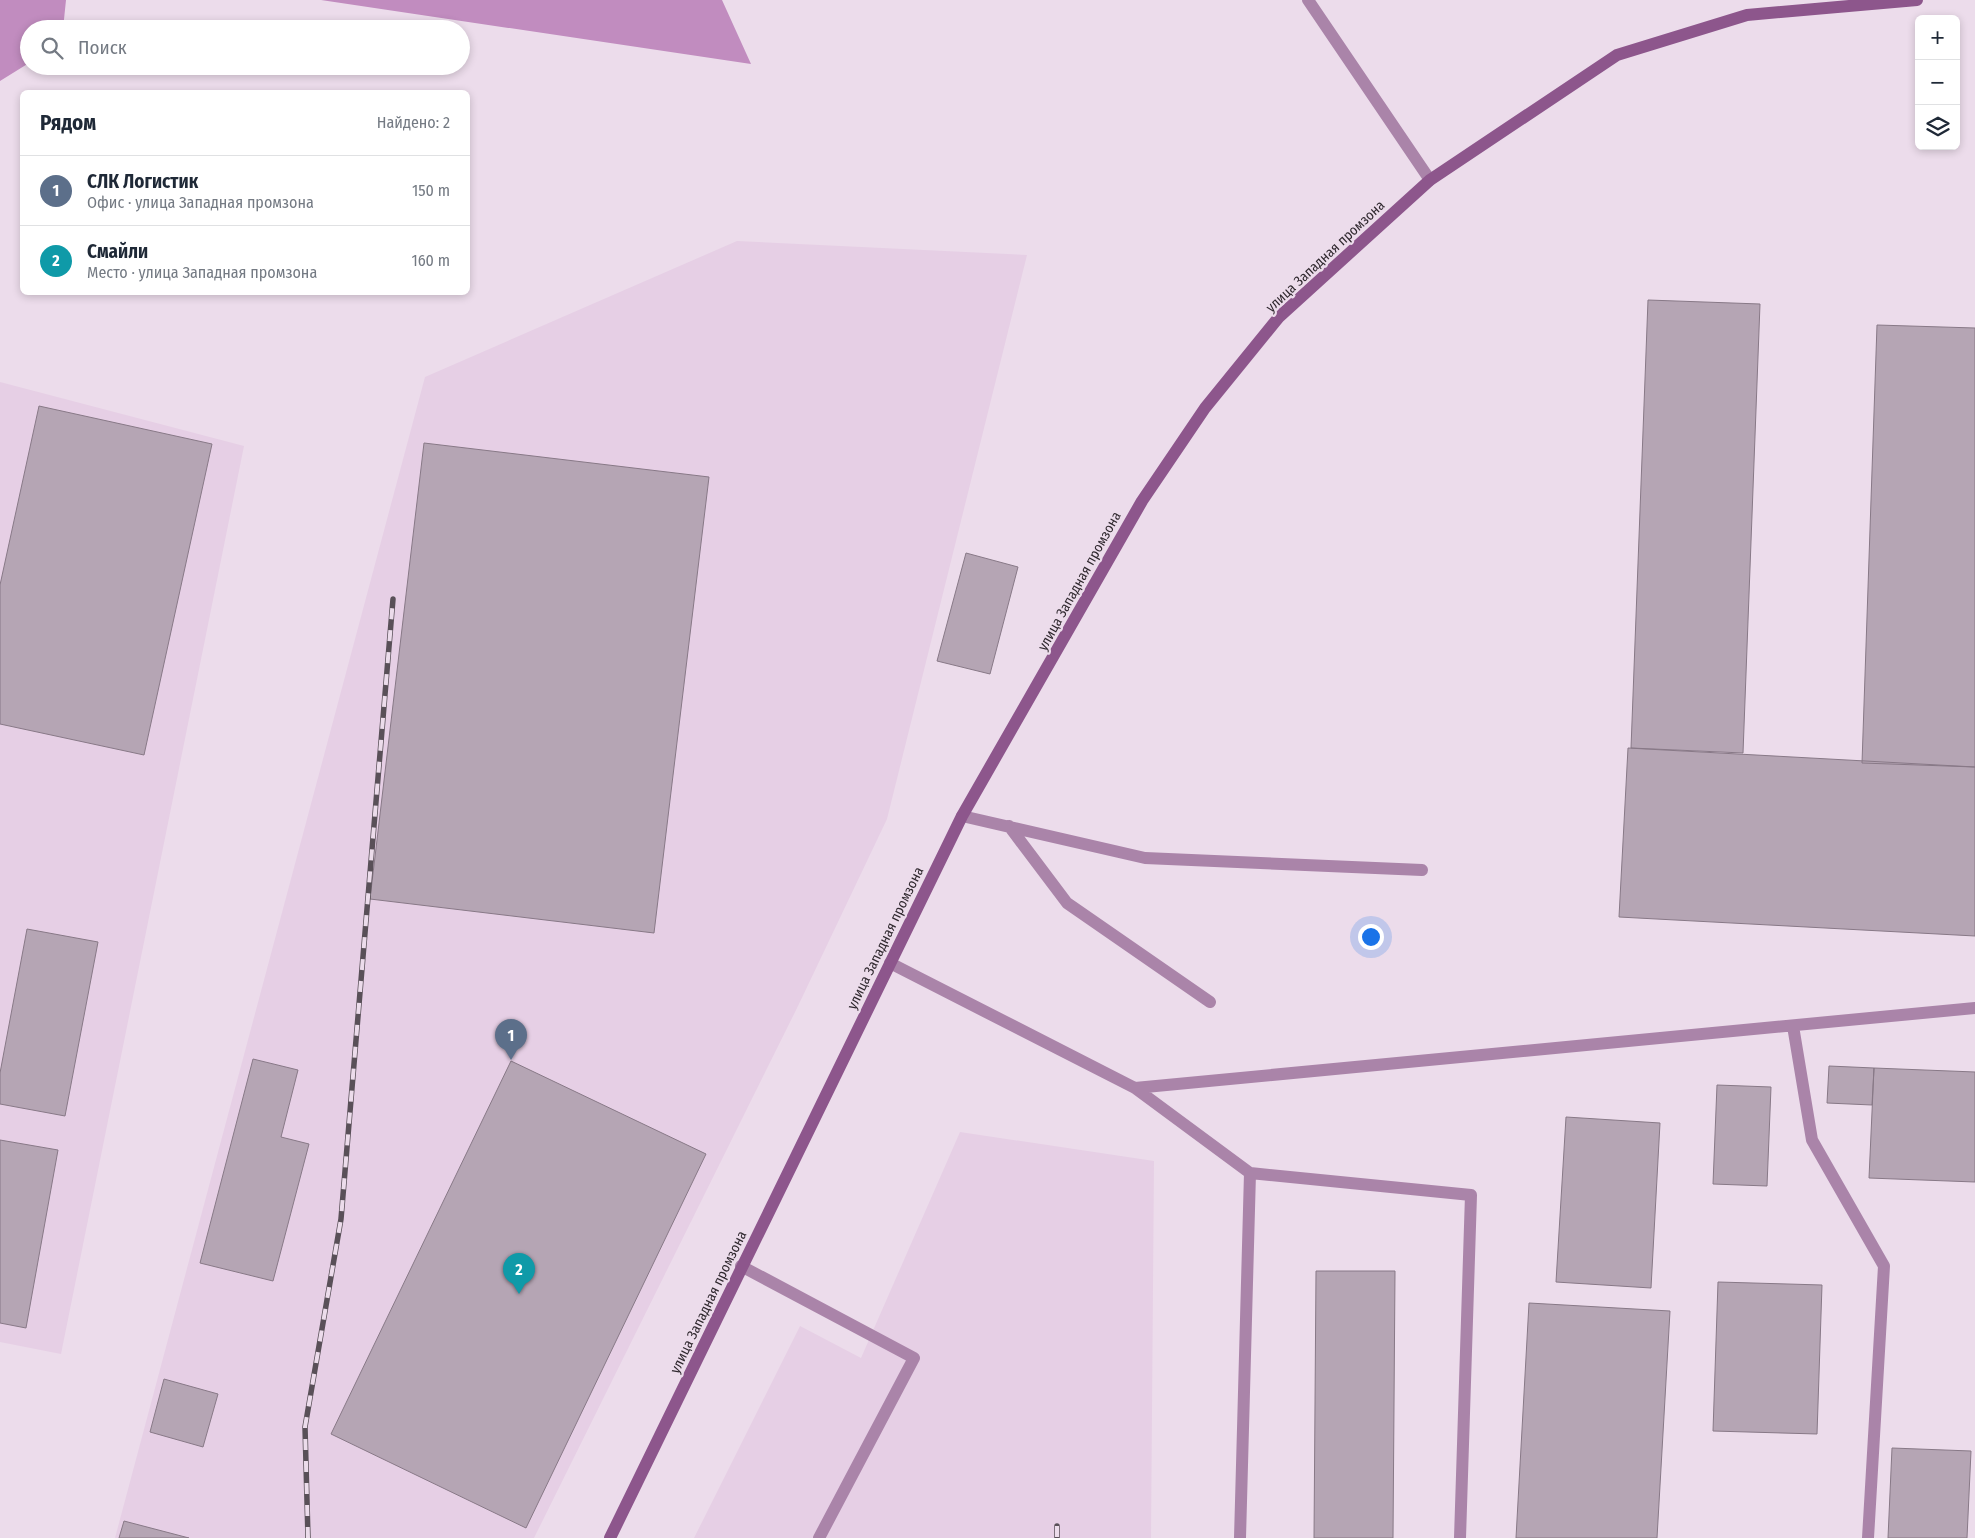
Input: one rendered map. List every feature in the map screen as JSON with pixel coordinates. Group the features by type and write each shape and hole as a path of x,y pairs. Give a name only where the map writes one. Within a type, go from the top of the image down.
{"street":[{"name":"улица Западная промзона","path":"610,1538 962,816 1142,501 1205,408 1279,317 1430,180 1617,55 1747,15 1916,0"}],"lane":[{"path":"1308,0 1430,180"},
{"path":"962,816 1146,858 1422,870"},
{"path":"1008,826 1067,903 1210,1002"},
{"path":"890,963 1135,1088 1250,1173 1472,1195 1460,1538"},
{"path":"1135,1088 1975,1008"},
{"path":"1793,1026 1812,1140 1884,1266 1868,1538"},
{"path":"1240,1538 1250,1173"},
{"path":"741,1266 914,1358 819,1538"}],"shaded area":[{"path":"0,0 66,0 64,20 20,20 20,69 0,81"},
{"path":"321,0 722,0 751,64 470,22 470,20 455,20"},
{"path":"737,241 1027,255 887,819 798,1006 534,1538 115,1538 425,377"},
{"path":"0,382 244,446 61,1354 0,1342"},
{"path":"960,1132 1154,1161 1151,1538 694,1538 800,1326 861,1358"}],"building":[{"path":"1648,300 1760,304 1743,753 1631,748"},
{"path":"1877,325 1975,328 1975,767 1862,763"},
{"path":"39,406 212,444 144,755 0,724 0,585"},
{"path":"424,443 709,477 654,933 370,899"},
{"path":"966,553 1018,567 990,674 937,661"},
{"path":"1628,748 1975,767 1975,936 1619,917"},
{"path":"27,929 98,942 65,1116 0,1104 0,1073"},
{"path":"253,1059 298,1070 281,1137 309,1144 273,1281 200,1263"},
{"path":"511,1061 706,1154 526,1528 331,1434"},
{"path":"1829,1066 1874,1068 1872,1105 1827,1103"},
{"path":"1874,1068 1975,1072 1975,1182 1869,1178"},
{"path":"1717,1085 1771,1087 1767,1186 1713,1184"},
{"path":"1566,1117 1660,1123 1651,1288 1556,1282"},
{"path":"0,1140 58,1150 26,1328 0,1323"},
{"path":"1316,1271 1395,1271 1393,1538 1314,1538"},
{"path":"1718,1282 1822,1285 1817,1434 1713,1431"},
{"path":"1529,1303 1670,1311 1657,1538 1516,1538"},
{"path":"164,1379 218,1394 203,1447 150,1432"},
{"path":"1892,1448 1971,1451 1967,1538 1888,1538"},
{"path":"124,1521 189,1538 119,1538"}],"railway":[{"path":"308,1538 305,1427 341,1219 393,599"},
{"path":"1057,1526 1057,1538"}],"place":[{"name":"СЛК Логистик","path":"511,1060"},
{"name":"Смайли","path":"519,1294"}]}
